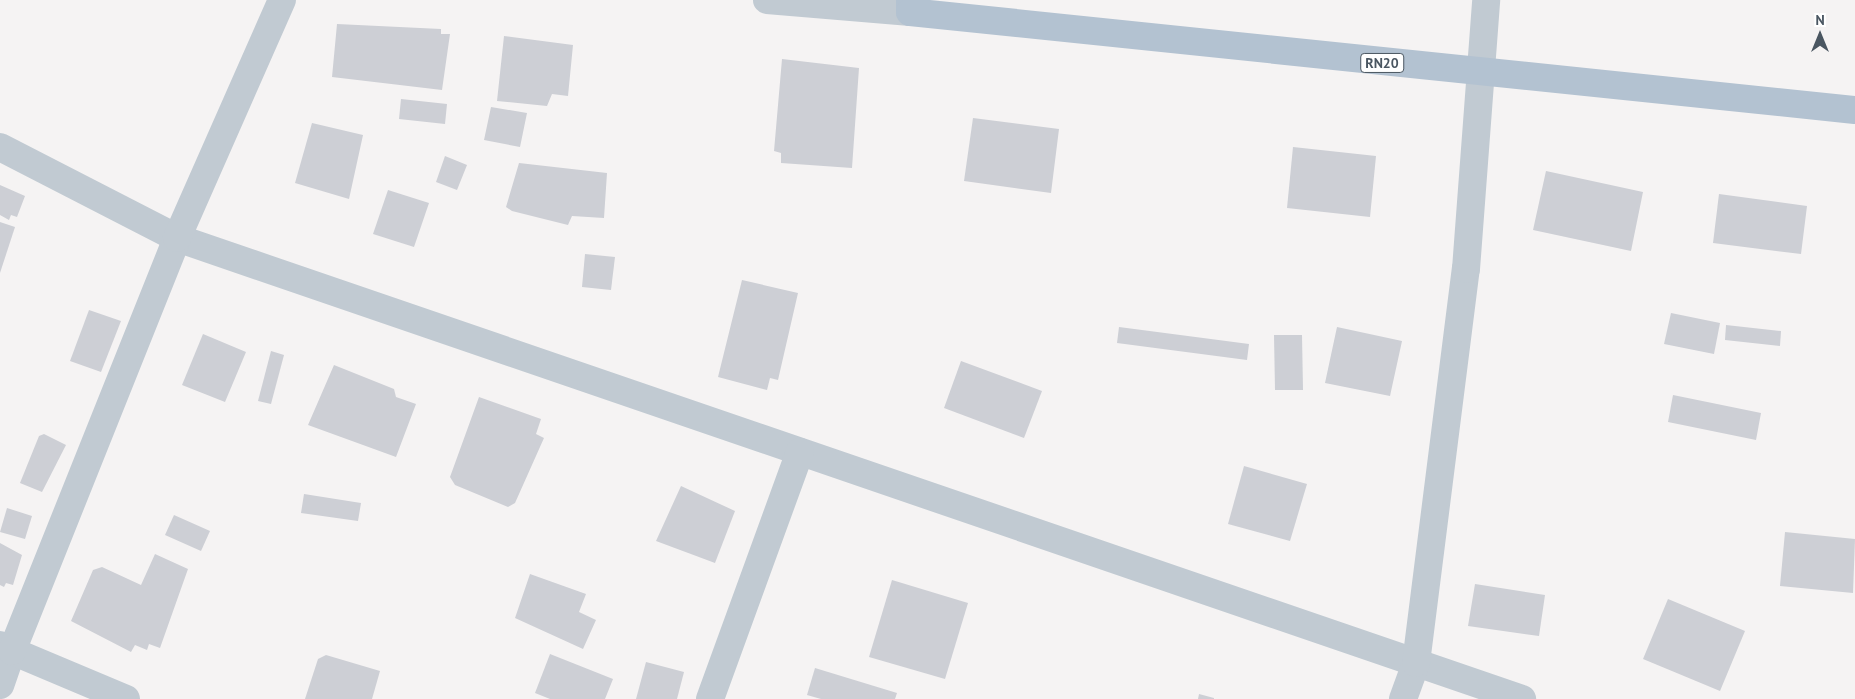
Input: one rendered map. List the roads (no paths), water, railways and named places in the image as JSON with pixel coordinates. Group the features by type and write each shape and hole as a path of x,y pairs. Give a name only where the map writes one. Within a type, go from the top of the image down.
{"main road":[{"name":"RN20","path":"910,6 1483,74 1855,110"}],"street":[{"path":"0,685 6,648 178,238 282,0"},
{"path":"766,0 910,6"},
{"path":"1403,699 1416,663 1466,269 1483,74 1486,0"},
{"path":"0,147 178,238 1522,699"},
{"path":"710,699 800,452"},
{"path":"6,648 126,699"}]}
